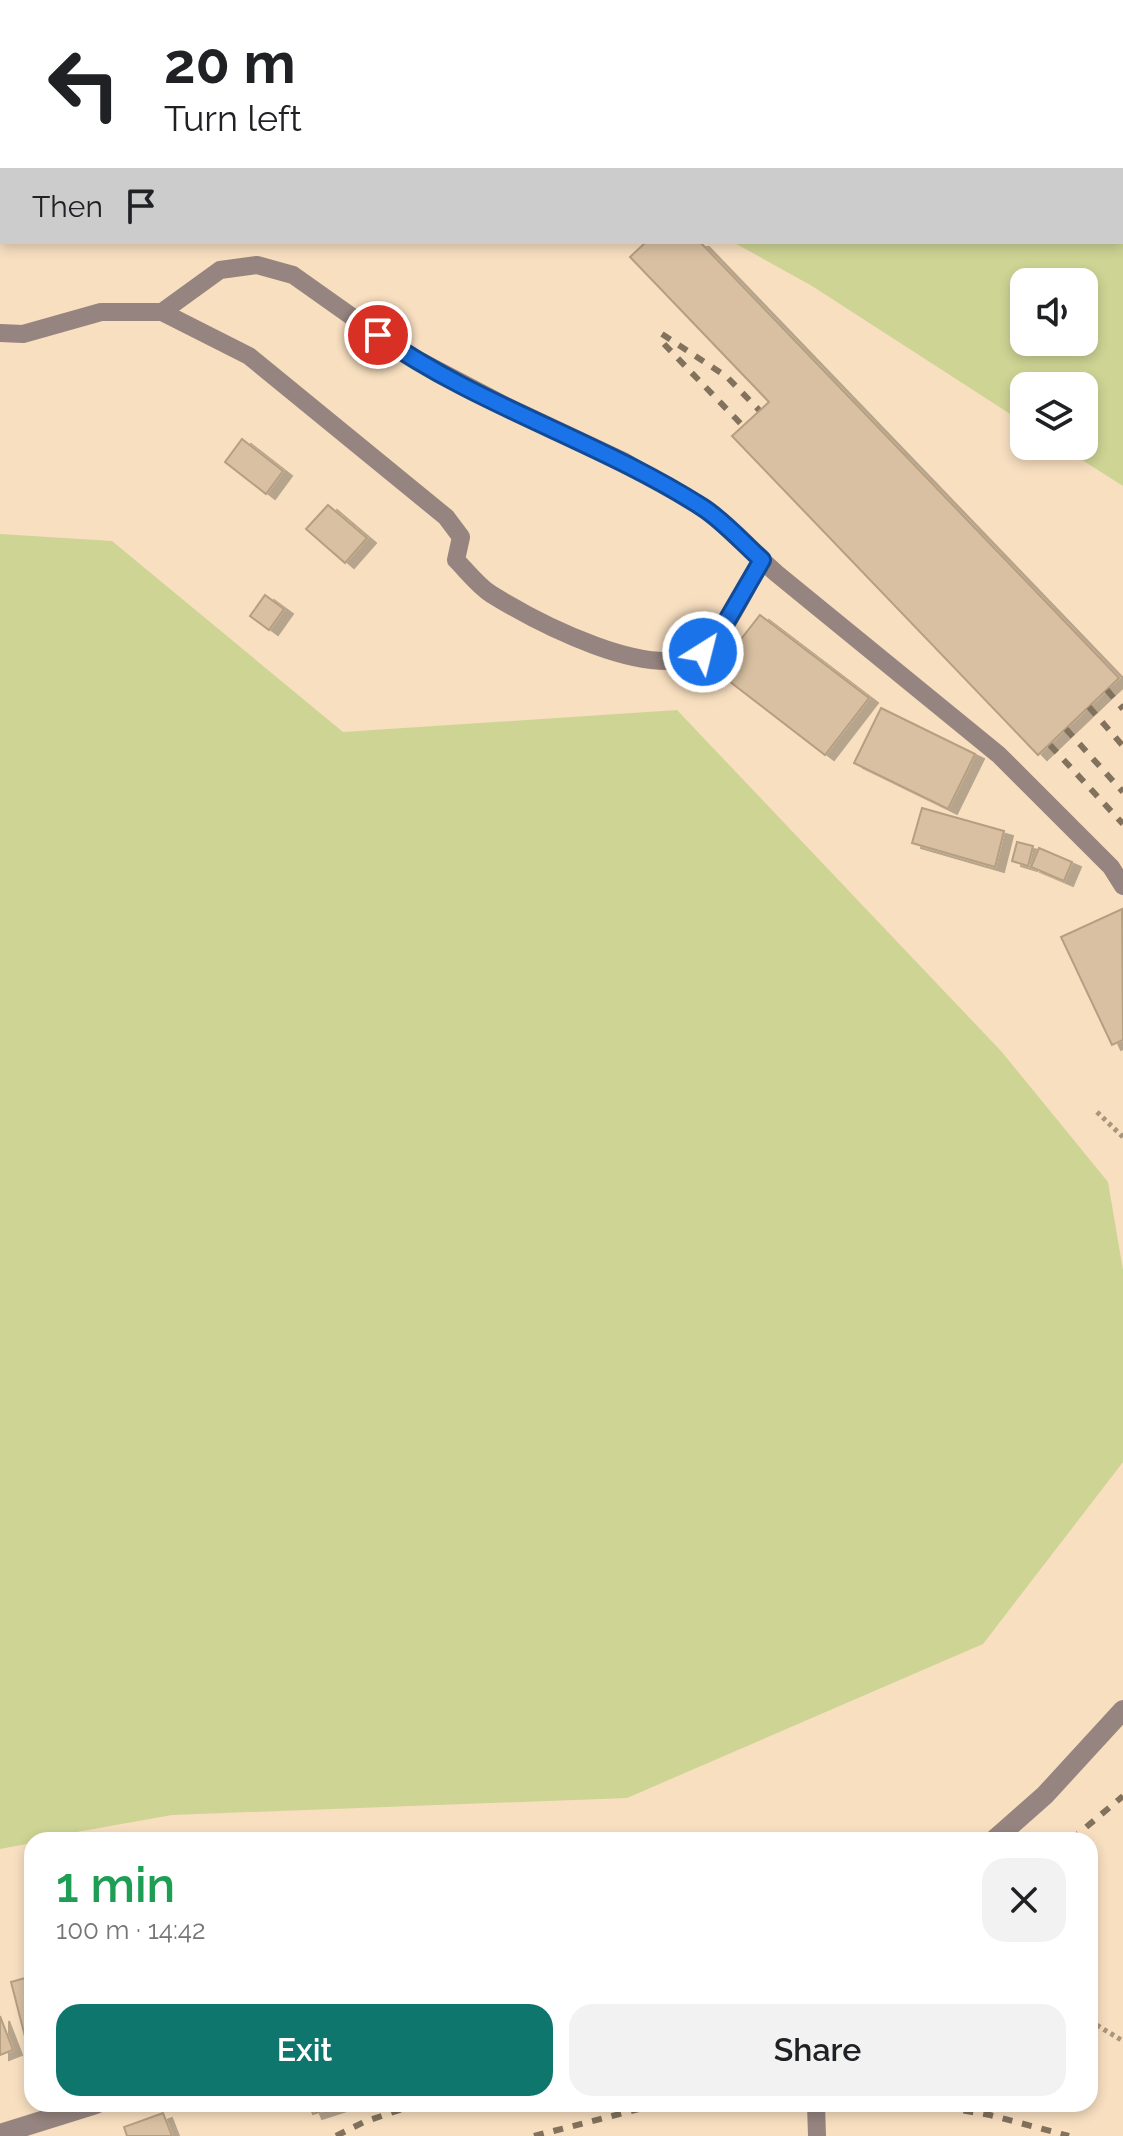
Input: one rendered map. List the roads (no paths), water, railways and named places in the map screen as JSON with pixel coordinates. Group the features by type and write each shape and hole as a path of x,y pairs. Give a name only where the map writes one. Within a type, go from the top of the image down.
{"street":[{"path":"1003,1832 1045,1795 1123,1710"},
{"path":"0,2134 70,2112"}],"lane":[{"path":"162,312 220,270 257,265 293,275 399,350 504,405 625,462 706,509 762,560 999,755 1111,867 1123,886"},
{"path":"0,333 23,334 101,312 162,312 249,356 446,517 461,537 456,560 489,593 611,654 680,661 703,652 722,629 762,560"},
{"path":"816,2112 817,2136"}],"railway":[{"path":"662,334 727,377 759,410"},
{"path":"664,344 743,426"},
{"path":"1107,690 1123,709"},
{"path":"1089,707 1123,746"},
{"path":"1066,729 1123,792"},
{"path":"1050,745 1123,824"},
{"path":"1080,1832 1123,1796"},
{"path":"336,2136 393,2112"},
{"path":"534,2136 628,2112"},
{"path":"972,2112 1069,2136"}]}
